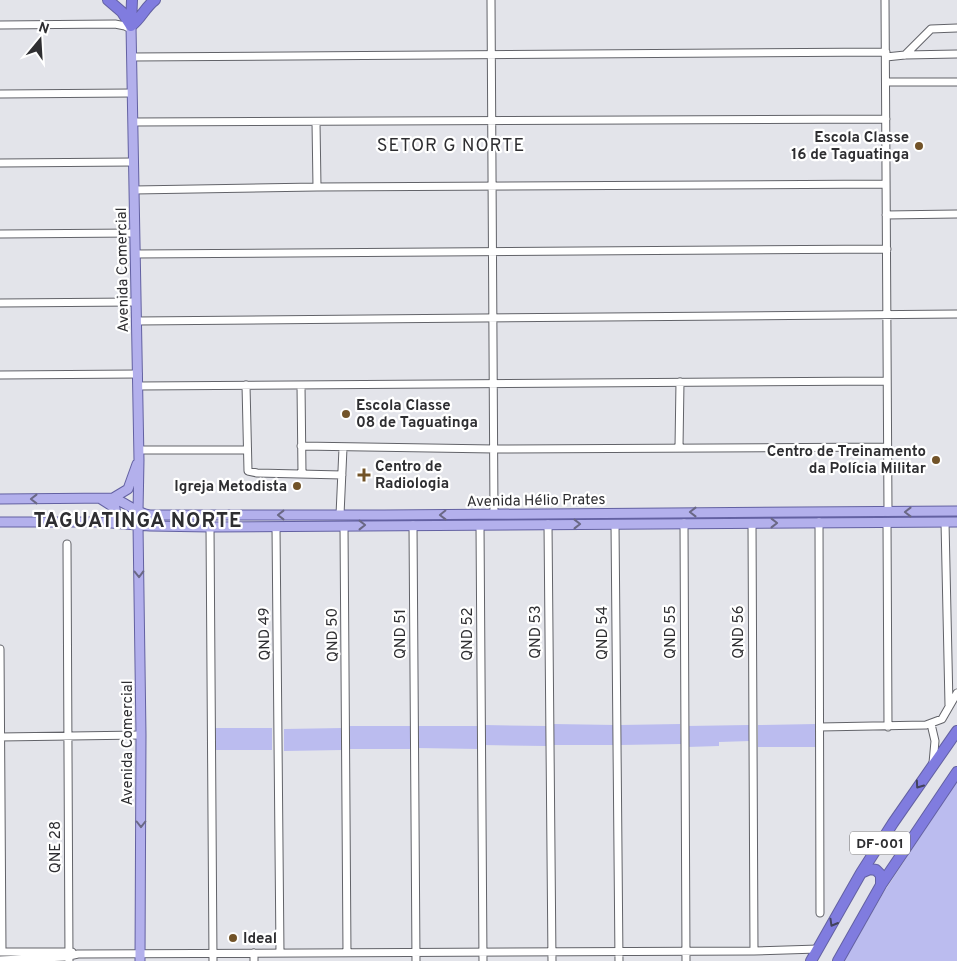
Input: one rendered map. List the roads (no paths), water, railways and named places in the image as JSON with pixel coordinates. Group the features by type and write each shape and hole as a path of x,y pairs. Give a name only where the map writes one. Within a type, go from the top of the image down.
{"highway":[{"path":"108,0 122,12 131,28"},
{"path":"131,28 132,0"},
{"path":"131,28 155,0"},
{"name":"DF-001","path":"811,961 861,873 957,731"},
{"name":"DF-001","path":"838,961 881,885 957,772"},
{"path":"861,873 870,868 876,870 881,875 881,885"}],"main road":[{"name":"Avenida Comercial","path":"131,28 138,374 138,513"},
{"path":"0,499 113,498 128,489 139,455"},
{"path":"100,498 115,508 116,515 112,520"},
{"name":"Avenida Hélio Prates","path":"113,498 138,513 150,515 518,515 957,511"},
{"path":"712,522 719,518 744,516 756,512"},
{"path":"98,522 128,517 138,513"},
{"path":"310,526 307,522 310,519 328,519 340,515"},
{"path":"480,525 484,519 515,518 518,515"},
{"name":"Avenida Hélio Prates","path":"0,522 98,522 210,527 712,522 957,522"},
{"name":"Avenida Comercial","path":"138,525 141,735 140,958"}],"street":[{"path":"491,0 494,514"},
{"path":"885,0 888,512"},
{"path":"0,25 115,24 131,28"},
{"path":"905,55 931,29 957,28"},
{"path":"132,57 492,54 957,54"},
{"path":"886,82 957,82"},
{"path":"0,94 132,94"},
{"path":"133,122 492,121 679,118 886,119"},
{"path":"316,122 317,187"},
{"path":"0,163 134,162"},
{"path":"134,190 317,187 886,184"},
{"path":"886,215 957,214"},
{"path":"0,234 135,233"},
{"path":"135,254 887,249"},
{"path":"0,303 136,302"},
{"path":"137,321 957,314"},
{"path":"0,375 138,374"},
{"path":"138,386 887,381"},
{"path":"679,447 680,382"},
{"path":"246,385 247,468 249,472 342,475"},
{"path":"301,385 302,473"},
{"path":"301,446 494,449 887,447"},
{"path":"340,515 343,448"},
{"path":"139,455 247,450"},
{"path":"819,522 820,913"},
{"path":"887,522 888,727"},
{"path":"945,522 949,706"},
{"name":"QND 55","path":"684,523 686,961"},
{"name":"QND 56","path":"752,523 754,951"},
{"name":"QND 53","path":"548,524 552,961"},
{"name":"QND 54","path":"615,524 619,961"},
{"name":"QND 51","path":"413,525 416,961"},
{"name":"QND 52","path":"480,525 483,961"},
{"name":"QND 50","path":"344,526 347,953"},
{"path":"210,527 213,958"},
{"name":"QND 49","path":"276,527 280,953"},
{"name":"QNE 28","path":"67,544 69,956"},
{"path":"0,649 1,952 69,956"},
{"path":"820,727 888,727 931,724 942,719 957,693"},
{"path":"949,706 957,707"},
{"path":"931,724 935,741 932,766"},
{"path":"0,737 141,735"},
{"path":"2,960 78,954 140,958 213,958 254,957 280,953 754,951 818,948"},
{"path":"798,950 811,961"},
{"path":"373,953 373,961"}],"place":[{"name":"Escola Classe 16 de Taguatinga","path":"919,146"},
{"name":"Escola Classe 08 de Taguatinga","path":"346,414"},
{"name":"Centro de Treinamento da Polícia Militar","path":"936,460"},
{"name":"Centro de Radiologia","path":"364,475"},
{"name":"Igreja Metodista","path":"297,486"},
{"name":"Ideal","path":"233,938"}],"district":[{"name":"SETOR G NORTE","path":"451,145"},
{"name":"TAGUATINGA NORTE","path":"138,520"}]}
